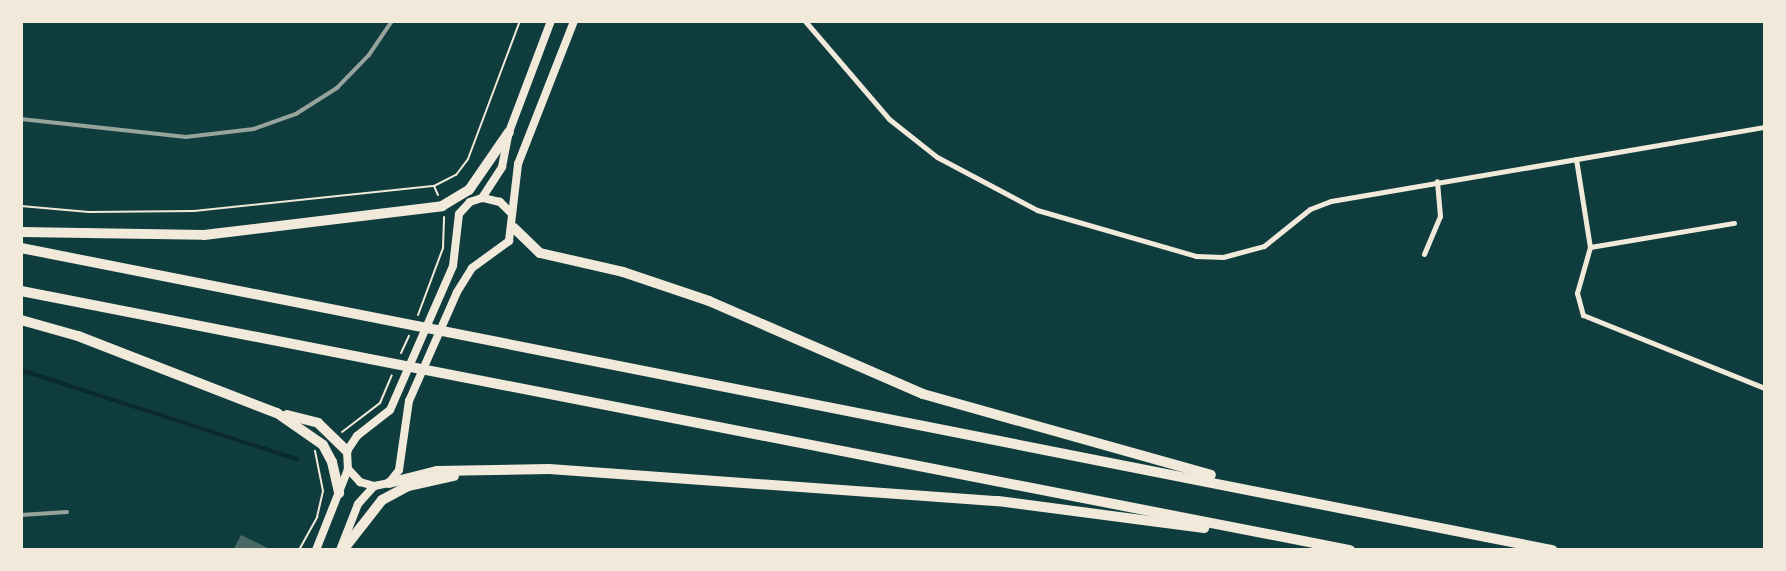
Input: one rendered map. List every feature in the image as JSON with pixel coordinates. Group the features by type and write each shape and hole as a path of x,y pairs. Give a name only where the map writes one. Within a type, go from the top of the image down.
{"highway":[{"path":"21,232 139,237 204,235 442,206 458,199 485,172 509,132"},
{"path":"458,199 470,202"},
{"path":"514,228 540,253 623,272 709,301 923,394 1264,492"},
{"path":"21,248 500,340 1552,550"},
{"path":"21,291 1350,550"},
{"path":"21,320 78,336 277,413 318,423 347,451"},
{"path":"277,413 323,445 332,461 339,493"},
{"path":"389,483 437,471 549,469 998,501 1306,541"},
{"path":"341,550 370,510 392,494 477,470"}],"main road":[{"path":"482,198 502,167 509,132 551,21"},
{"path":"348,469 360,482 374,486 389,483 402,461 404,415 465,276 503,248 514,228 511,213 518,164 574,21"},
{"path":"316,550 348,469 347,451 357,436 390,410 453,266 458,217 470,202 482,198 500,202 511,213"},
{"path":"341,550 359,501 374,486"}],"street":[{"path":"805,21 889,119 937,157 1037,210 1196,256 1245,254 1281,237 1310,209 1331,201 1765,127"},
{"path":"1576,159 1590,247 1577,293 1583,315 1765,388"},
{"path":"1424,254 1440,216 1437,181"},
{"path":"1590,247 1734,223"}],"path":[{"path":"21,206 89,212 194,211 434,186 456,175 468,159 520,21"},
{"path":"416,320 443,248 446,226 434,186"},
{"path":"400,355 411,332"},
{"path":"335,437 380,403 395,367"},
{"path":"299,550 317,517 323,491 313,453 323,445"}],"building":[{"path":"241,535 272,550 233,550"}],"waterway":[{"path":"21,370 297,459"}],"railway":[{"path":"21,119 186,137 254,129 296,114 337,88 369,55 392,21"},
{"path":"21,515 67,512"}]}
